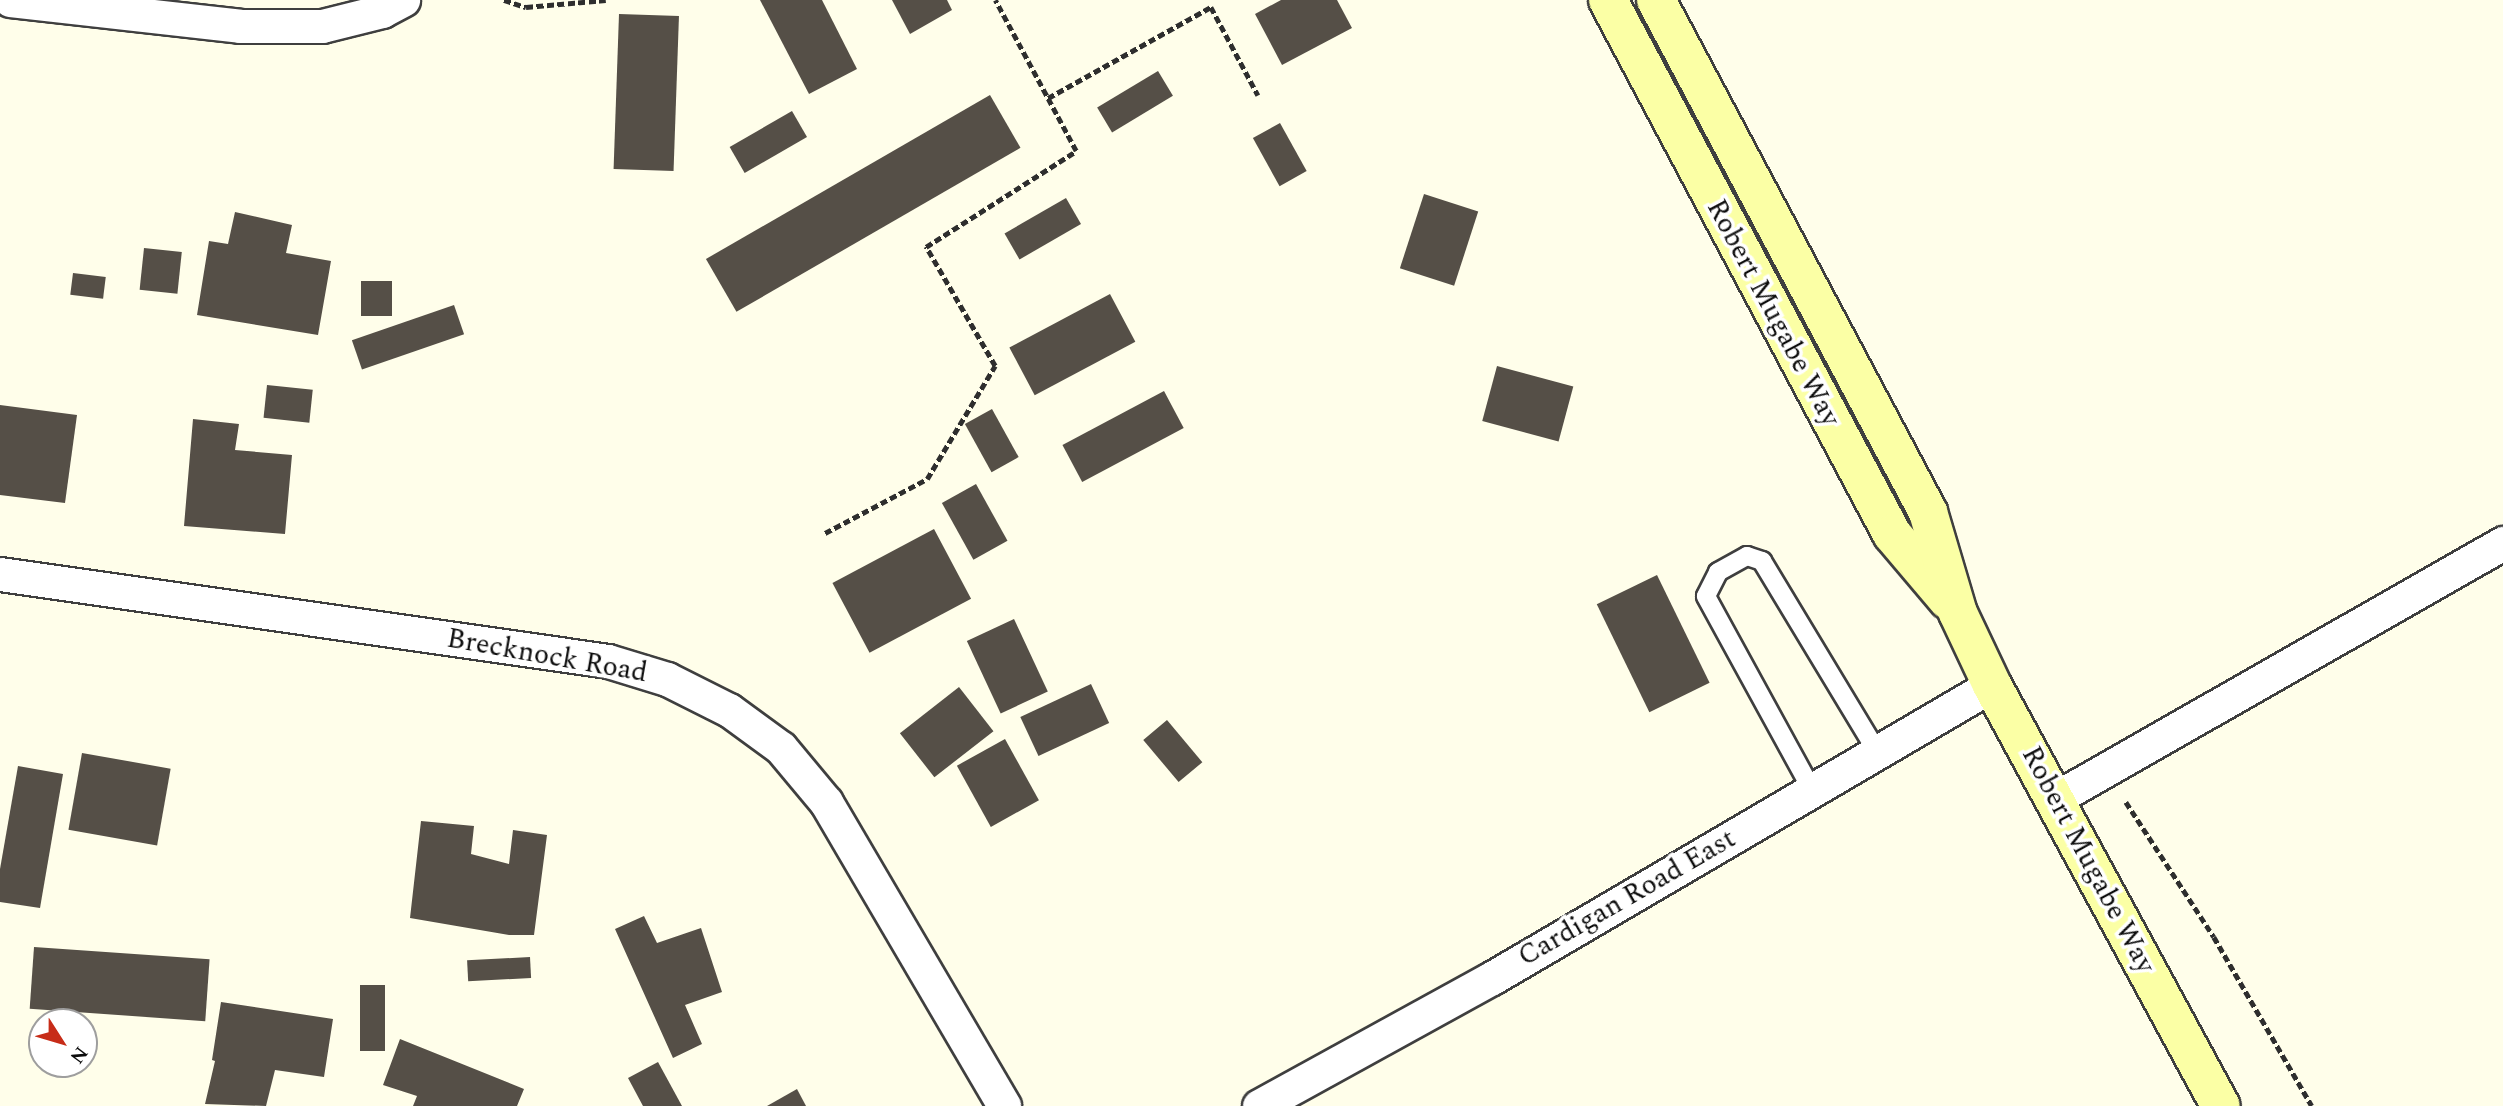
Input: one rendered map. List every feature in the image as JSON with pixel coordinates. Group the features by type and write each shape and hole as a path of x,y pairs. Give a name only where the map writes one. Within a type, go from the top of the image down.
{"main road":[{"name":"Robert Mugabe Way","path":"1608,0 1892,534 1958,613"},
{"name":"Robert Mugabe Way","path":"1656,0 1927,512 1958,613 1992,685 2056,798 2221,1106"}],"street":[{"path":"9,0 240,26 322,26 382,11 403,0"},
{"path":"2056,798 2503,543"},
{"name":"Brecknock Road","path":"0,574 608,661 667,679 729,710 781,748 826,802 1004,1106"},
{"name":"Cardigan Road East","path":"1259,1106 1492,978 1992,685"}],"lane":[{"path":"1812,790 1706,596 1718,572 1747,556 1762,561 1877,752"}],"path":[{"path":"504,0 526,7 606,0"},
{"path":"825,533 927,479 995,366 926,247 1076,151 995,0"},
{"path":"1048,98 1211,7 1258,95"},
{"path":"2105,770 2214,937 2312,1106"}],"building":[{"path":"760,0 822,0 857,69 809,94"},
{"path":"892,0 947,0 952,10 910,34"},
{"path":"1281,0 1337,0 1352,28 1282,65 1255,14"},
{"path":"619,14 679,16 674,171 614,169"},
{"path":"1158,71 1173,96 1112,132 1097,108"},
{"path":"990,95 1020,148 736,312 706,259"},
{"path":"792,111 807,137 745,173 730,147"},
{"path":"1280,123 1307,171 1280,186 1253,138"},
{"path":"1424,194 1478,212 1454,286 1400,268"},
{"path":"1066,198 1081,224 1020,259 1005,234"},
{"path":"235,212 292,225 286,253 331,261 318,335 197,315 209,241 228,244"},
{"path":"144,248 182,252 177,294 140,290"},
{"path":"73,273 106,277 103,299 70,295"},
{"path":"361,281 392,281 392,316 361,316"},
{"path":"1110,294 1135,342 1035,395 1009,348"},
{"path":"454,305 464,334 362,369 352,340"},
{"path":"1497,366 1573,386 1559,442 1482,421"},
{"path":"267,385 313,390 309,423 264,418"},
{"path":"1164,391 1184,428 1082,482 1062,445"},
{"path":"0,405 77,415 65,503 0,495"},
{"path":"992,409 1019,457 992,472 965,424"},
{"path":"193,419 239,424 235,450 292,455 285,534 184,526"},
{"path":"976,484 1008,541 973,560 942,503"},
{"path":"934,529 971,599 870,653 832,583"},
{"path":"1657,575 1710,683 1649,712 1597,604"},
{"path":"1014,619 1048,692 1001,713 967,641"},
{"path":"1091,684 1109,723 1038,756 1020,717"},
{"path":"959,687 993,731 934,777 900,733"},
{"path":"1167,720 1202,762 1179,782 1143,740"},
{"path":"1005,739 1039,800 991,827 957,766"},
{"path":"82,753 171,769 157,845 68,830"},
{"path":"18,766 63,774 40,908 0,902 0,869"},
{"path":"421,821 474,826 471,854 509,864 513,830 547,835 534,935 509,935 410,918"},
{"path":"644,916 657,943 701,928 722,992 685,1005 702,1044 673,1058 615,929"},
{"path":"34,947 210,959 205,1021 98,1014 98,1008 30,1008"},
{"path":"530,957 531,978 468,981 467,960"},
{"path":"360,985 385,985 385,1051 360,1051"},
{"path":"221,1002 333,1019 324,1077 275,1070 266,1106 205,1104 215,1061 212,1060"},
{"path":"400,1039 524,1089 517,1106 413,1106 417,1096 383,1085"},
{"path":"658,1062 682,1106 643,1106 628,1078"},
{"path":"797,1089 806,1106 767,1106"}]}
